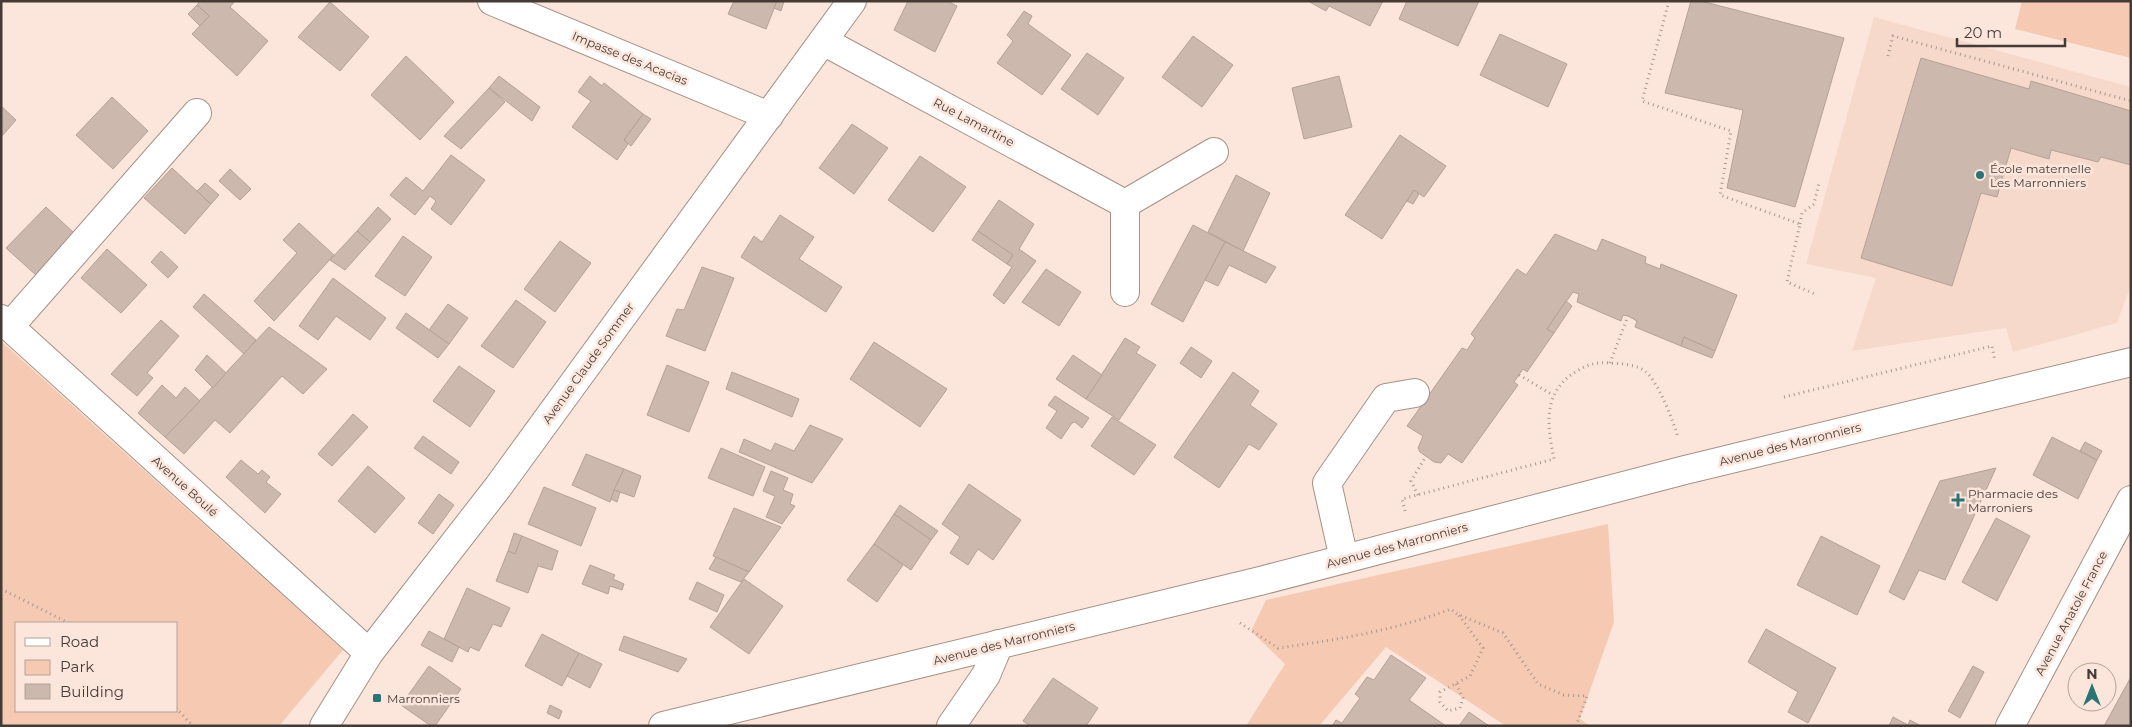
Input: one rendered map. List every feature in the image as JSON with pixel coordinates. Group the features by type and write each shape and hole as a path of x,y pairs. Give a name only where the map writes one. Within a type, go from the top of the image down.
{"street":[{"name":"Impasse des Acacias","path":"492,1 769,116"},
{"name":"Avenue Claude Sommer","path":"324,726 369,653 498,487 852,1"},
{"name":"Rue Lamartine","path":"823,41 1125,204"},
{"path":"5,323 197,113"},
{"path":"1124,292 1125,204 1214,152"},
{"name":"Avenue Boulé","path":"5,323 369,653"},
{"name":"Avenue des Marronniers","path":"663,726 1344,559 1685,470 2131,362"},
{"path":"1344,559 1327,483 1386,398 1415,392"},
{"name":"Avenue Anatole France","path":"2010,726 2131,500"},
{"path":"950,726 986,675 999,644"}],"path":[{"path":"1669,1 1642,101 1731,131 1720,195 1800,224"},
{"path":"1888,56 1894,36 2131,101"},
{"path":"1815,294 1787,282 1802,213 1814,204 1819,183"},
{"path":"1610,363 1628,316"},
{"path":"1784,397 1992,346 2003,393"},
{"path":"1413,541 1402,499 1554,459 1548,432 1549,404 1561,383 1587,365 1601,362 1610,363 1634,366 1646,372 1658,387 1676,432 1685,470"},
{"path":"1519,375 1553,395"},
{"path":"1418,495 1411,481 1426,456"},
{"path":"1,589 67,622"},
{"path":"1240,623 1278,648 1383,630 1451,609 1483,648 1470,676 1440,692 1440,702 1448,711 1460,708 1464,698 1456,684"},
{"path":"1457,614 1503,633 1538,684 1564,694 1587,696 1576,726"},
{"path":"178,710 193,726"}],"shaded area":[{"name":"École maternelle Les Marronniers","path":"1874,17 2131,87 2131,285 2117,323 2013,352 2006,328 1852,351 1876,278 1806,264"}],"green space":[{"path":"2022,1 2131,1 2131,58 2015,29"},
{"path":"1,341 343,650 279,726 1,726"},
{"path":"1608,524 1614,622 1580,719 1590,726 1506,726 1386,647 1319,726 1246,726 1285,664 1251,631 1266,600"}],"building":[{"path":"200,1 235,1 230,7 268,41 237,76 192,34 209,16 197,5"},
{"path":"734,1 777,1 766,29 728,14"},
{"path":"777,1 784,1 781,11 774,8"},
{"path":"908,1 947,1 957,6 935,52 894,30"},
{"path":"1308,1 1383,1 1370,26 1329,6 1326,11"},
{"path":"1407,1 1479,1 1458,46 1399,19"},
{"path":"1691,1 1701,1 1844,38 1795,207 1727,188 1743,110 1665,93"},
{"path":"330,2 369,37 340,71 298,37"},
{"path":"197,5 209,16 200,26 188,14"},
{"path":"1024,11 1032,16 1028,24 1071,55 1042,95 997,63 1013,41 1007,35"},
{"path":"1500,34 1567,64 1548,107 1480,75"},
{"path":"1193,36 1233,65 1202,107 1162,77"},
{"path":"1087,53 1124,78 1098,115 1061,89"},
{"path":"406,56 454,102 420,140 371,95"},
{"path":"1921,58 2029,89 2031,81 2131,111 2131,165 2101,157 2098,162 2051,150 2049,159 2011,148 1997,197 1981,193 1952,286 1861,258"},
{"path":"499,76 540,107 532,121 489,88"},
{"path":"590,76 602,86 604,83 643,114 624,140 628,144 617,160 572,127 591,101 578,92"},
{"path":"1339,76 1352,127 1304,139 1292,88"},
{"path":"489,88 505,102 461,149 444,136"},
{"path":"112,97 148,131 113,169 76,135"},
{"path":"1,106 16,120 1,137"},
{"path":"643,114 651,119 631,146 624,140"},
{"path":"852,124 888,148 854,194 819,168"},
{"path":"1400,135 1446,166 1424,197 1414,190 1382,239 1345,215"},
{"path":"451,155 485,180 451,225 431,209 436,201 430,196 415,215 390,195 406,177 423,191"},
{"path":"920,156 966,187 933,232 888,200"},
{"path":"172,168 211,204 185,234 144,198"},
{"path":"230,169 251,189 240,200 219,181"},
{"path":"1236,175 1270,193 1243,251 1208,232"},
{"path":"205,183 219,195 211,204 197,191"},
{"path":"1414,190 1419,194 1413,204 1407,201"},
{"path":"999,200 1034,224 1019,249 1036,261 1004,304 993,295 1012,267 1007,264 1013,255 978,231"},
{"path":"46,207 74,233 37,276 6,248"},
{"path":"378,207 391,219 370,242 357,231"},
{"path":"780,215 814,237 799,259 842,287 826,312 741,257 754,236 762,242"},
{"path":"299,223 334,255 274,321 254,301 297,253 283,240"},
{"path":"1193,225 1225,242 1183,322 1151,304"},
{"path":"357,231 370,242 345,270 330,260"},
{"path":"978,231 1013,255 1007,264 972,240"},
{"path":"1555,234 1596,251 1602,239 1646,257 1645,263 1660,269 1661,264 1737,295 1715,351 1684,337 1681,346 1635,327 1637,321 1628,316 1623,315 1621,321 1577,302 1579,294 1573,292 1547,329 1554,333 1527,372 1523,369 1514,382 1518,385 1462,463 1448,454 1441,463 1434,462 1420,452 1418,448 1423,436 1407,426 1462,348 1467,350 1475,338 1471,334 1517,269 1526,275"},
{"path":"403,236 432,257 405,296 375,276"},
{"path":"560,241 591,263 555,312 524,289"},
{"path":"1225,242 1276,267 1266,283 1229,265 1218,286 1205,280"},
{"path":"107,249 147,285 121,313 81,278"},
{"path":"161,251 178,267 168,278 151,262"},
{"path":"702,267 734,278 705,351 666,336 677,309 684,310"},
{"path":"1046,269 1081,292 1059,326 1022,302"},
{"path":"333,278 386,318 370,340 336,316 318,340 299,326"},
{"path":"204,294 256,340 244,354 193,307"},
{"path":"516,300 546,322 513,368 481,346"},
{"path":"1566,301 1572,306 1554,333 1547,329"},
{"path":"448,304 468,318 449,344 429,330"},
{"path":"406,313 449,344 438,358 396,328"},
{"path":"161,320 179,336 147,373 153,378 137,396 111,374"},
{"path":"269,327 327,369 303,394 282,376 230,433 215,420 184,454 165,437"},
{"path":"1684,337 1715,351 1712,358 1681,346"},
{"path":"1125,338 1140,347 1136,353 1156,365 1119,420 1086,399"},
{"path":"874,342 947,389 920,427 850,379"},
{"path":"1191,347 1212,361 1201,378 1180,363"},
{"path":"207,355 226,373 213,388 195,370"},
{"path":"1073,355 1102,375 1086,399 1056,379"},
{"path":"667,365 709,382 689,432 647,415"},
{"path":"459,366 495,391 470,427 433,401"},
{"path":"732,372 799,399 792,417 726,389"},
{"path":"1233,372 1259,391 1250,405 1277,424 1259,450 1249,444 1219,488 1174,457"},
{"path":"162,385 176,398 185,387 200,401 165,437 138,413"},
{"path":"1055,396 1089,418 1082,428 1075,422 1072,423 1061,439 1046,428 1057,411 1048,405"},
{"path":"353,414 368,427 332,466 318,454"},
{"path":"1112,417 1156,445 1134,475 1091,446"},
{"path":"810,425 843,439 812,483 739,452 744,439 771,451 775,443 794,451"},
{"path":"423,436 459,462 451,474 414,448"},
{"path":"2052,437 2097,460 2078,499 2033,475"},
{"path":"2085,442 2102,451 2097,460 2080,451"},
{"path":"721,448 765,467 753,496 708,478"},
{"path":"586,454 624,469 610,502 572,485"},
{"path":"241,460 258,474 262,470 270,477 266,482 281,494 265,513 226,477"},
{"path":"368,466 405,498 375,533 338,501"},
{"path":"1996,468 1945,580 1919,570 1904,600 1889,592 1940,481"},
{"path":"624,469 641,476 634,497 614,490"},
{"path":"771,471 788,478 783,490 793,494 790,504 795,506 782,524 766,517 775,496 763,491"},
{"path":"969,484 1021,520 993,560 978,549 968,565 950,553 960,537 942,524"},
{"path":"544,487 596,508 581,546 528,524"},
{"path":"614,490 620,492 617,502 611,499"},
{"path":"439,494 454,505 433,534 418,523"},
{"path":"900,505 938,531 931,540 894,514"},
{"path":"734,508 781,527 749,572 713,556"},
{"path":"894,514 931,540 911,570 874,544"},
{"path":"1996,518 2030,536 1997,601 1962,582"},
{"path":"514,533 522,536 515,554 508,551"},
{"path":"522,536 558,551 552,570 538,566 528,593 496,581 508,551 515,554"},
{"path":"1821,536 1880,566 1857,615 1797,585"},
{"path":"874,544 903,565 877,602 847,580"},
{"path":"716,557 749,572 741,582 709,569"},
{"path":"590,565 615,575 613,579 624,584 622,590 610,586 608,594 582,584"},
{"path":"744,579 783,606 749,654 710,627"},
{"path":"697,582 724,595 717,612 689,599"},
{"path":"467,588 510,608 501,627 493,624 479,651 470,647 468,652 444,639"},
{"path":"1766,629 1836,668 1808,723 1788,712 1798,692 1748,662"},
{"path":"429,631 459,647 452,662 421,645"},
{"path":"542,634 579,653 562,686 525,666"},
{"path":"624,636 687,659 678,672 619,650"},
{"path":"579,653 602,664 590,688 567,676"},
{"path":"1391,655 1426,678 1409,700 1446,726 1332,726 1336,720 1342,723 1360,698 1355,694 1367,677 1374,680"},
{"path":"429,666 461,689 435,726 431,726 401,705"},
{"path":"1973,666 1984,672 1960,718 1948,711"},
{"path":"2131,677 2131,726 2104,726 2112,712 2117,712 2117,702"},
{"path":"1053,678 1098,708 1086,726 1030,726 1023,721"},
{"path":"550,705 562,711 559,719 547,713"},
{"path":"1469,712 1489,726 1459,726"},
{"path":"1893,717 1908,725 1910,720 1921,726 1889,726"}],"place":[{"name":"École maternelle Les Marronniers","path":"1980,175"},
{"name":"Pharmacie des Marroniers","path":"1958,500"},
{"name":"Marronniers","path":"377,698"}]}
